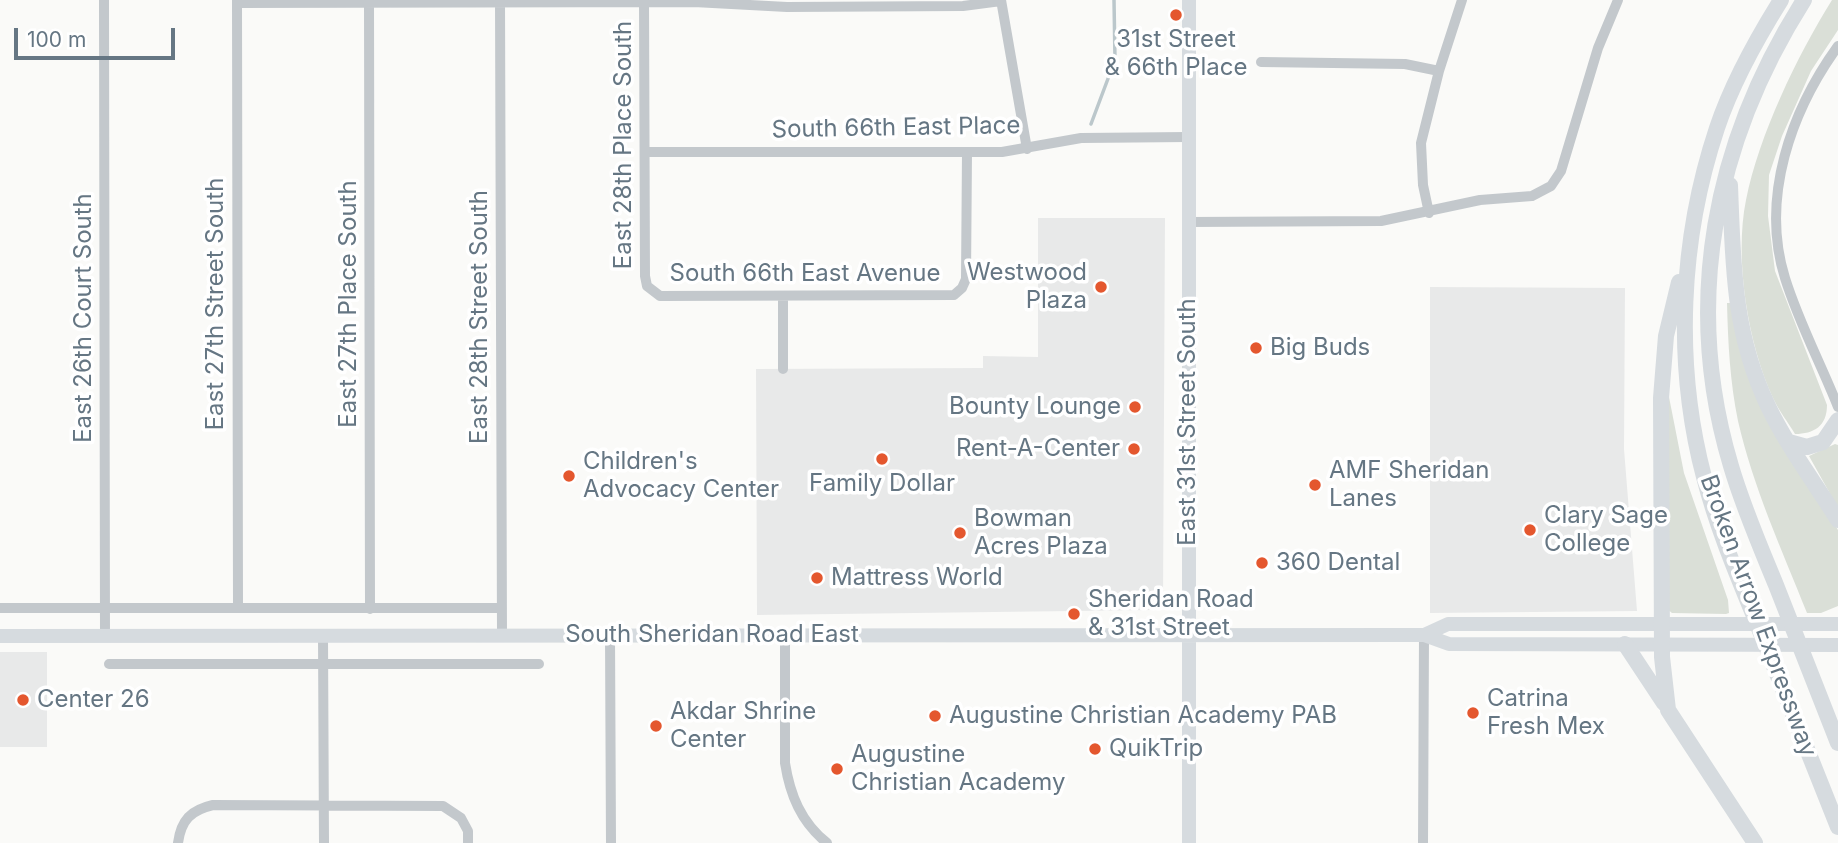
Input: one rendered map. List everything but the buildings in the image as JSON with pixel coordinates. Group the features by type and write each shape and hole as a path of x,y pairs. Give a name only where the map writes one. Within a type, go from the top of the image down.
{"highway":[{"name":"Broken Arrow Expressway","path":"1781,0 1754,45 1723,115 1697,202 1685,300 1686,345 1692,416 1704,478 1739,579 1838,827"},
{"name":"Broken Arrow Expressway","path":"1804,0 1759,81 1729,162 1717,215 1711,262 1708,330 1718,411 1731,466 1838,743"},
{"path":"1729,162 1733,280 1738,316 1749,355 1768,406 1838,520"},
{"path":"1668,710 1662,674 1661,398 1666,336 1697,202"},
{"path":"1789,442 1807,447 1823,442 1838,420"},
{"path":"1625,644 1755,843"}],"main road":[{"name":"East 31st Street South","path":"1189,0 1189,843"},
{"name":"South Sheridan Road East","path":"1424,635 1448,624 1838,623"},
{"name":"South Sheridan Road East","path":"0,636 1424,635 1448,644 1838,645"}],"street":[{"name":"East 26th Court South","path":"104,0 105,636"},
{"path":"1429,213 1420,154 1423,132 1462,0"},
{"path":"1189,222 1365,222 1429,213 1480,200 1521,197 1541,192 1551,186 1561,171 1598,48 1618,0"},
{"path":"237,1 645,1 951,7 1001,1 1027,149"},
{"name":"East 27th Street South","path":"237,1 238,608"},
{"name":"East 27th Place South","path":"369,1 370,609"},
{"name":"East 28th Street South","path":"500,1 502,634"},
{"name":"East 28th Place South","path":"645,1 645,276 650,289"},
{"path":"1838,46 1802,106 1790,137 1783,160 1777,209 1778,237 1785,276 1838,407"},
{"path":"1261,62 1405,64 1439,71"},
{"name":"South 66th East Place","path":"645,152 967,152 1027,149 1081,138 1188,137"},
{"name":"South 66th East Avenue","path":"650,289 667,297 945,296 959,292 965,284 967,273 967,152"},
{"path":"783,297 783,369"},
{"path":"0,608 502,608"},
{"path":"610,635 611,843"},
{"path":"1423,843 1424,635"},
{"path":"323,636 324,843"},
{"path":"785,636 785,763 789,788 795,805 806,821 828,843"},
{"name":"South Sheridan Road East","path":"108,664 539,664"},
{"path":"178,843 179,831 190,813 213,805 323,804 443,806 457,814 468,831 468,843"}],"shaded area":[{"path":"1832,0 1838,0 1838,30 1811,71 1782,136 1769,175 1768,216 1775,271 1827,405 1825,418 1818,427 1795,434 1773,398 1750,327 1743,274 1743,223 1752,175 1770,123 1793,71"},
{"name":"Bowman Acres Plaza","path":"1038,218 1165,218 1163,601 1152,610 757,615 756,369 983,368 983,356 1038,357"},
{"name":"Clary Sage College","path":"1430,287 1625,288 1624,449 1637,611 1430,613"},
{"path":"1727,303 1732,303 1796,461 1838,530 1838,606 1821,613 1807,613 1744,446 1733,392"},
{"path":"1669,397 1684,473 1728,600 1729,613 1726,614 1672,613 1666,608"},
{"path":"1838,445 1838,508 1809,456"},
{"name":"Center 26","path":"0,652 47,652 47,747 0,747"}],"waterway":[{"path":"1091,124 1115,60 1114,0"}],"place":[{"name":"31st Street & 66th Place","path":"1176,15"},
{"name":"Westwood Plaza","path":"1101,287"},
{"name":"Big Buds","path":"1256,348"},
{"name":"Bounty Lounge","path":"1135,407"},
{"name":"Rent-A-Center","path":"1134,449"},
{"name":"Family Dollar","path":"882,459"},
{"name":"Children's Advocacy Center","path":"569,476"},
{"name":"AMF Sheridan Lanes","path":"1315,485"},
{"name":"Clary Sage College","path":"1530,530"},
{"name":"Bowman Acres Plaza","path":"960,533"},
{"name":"360 Dental","path":"1262,563"},
{"name":"Mattress World","path":"817,578"},
{"name":"Sheridan Road & 31st Street","path":"1074,614"},
{"name":"Center 26","path":"23,700"},
{"name":"Catrina Fresh Mex","path":"1473,713"},
{"name":"Augustine Christian Academy PAB","path":"935,716"},
{"name":"Akdar Shrine Center","path":"656,726"},
{"name":"QuikTrip","path":"1095,749"},
{"name":"Augustine Christian Academy","path":"837,769"}]}
